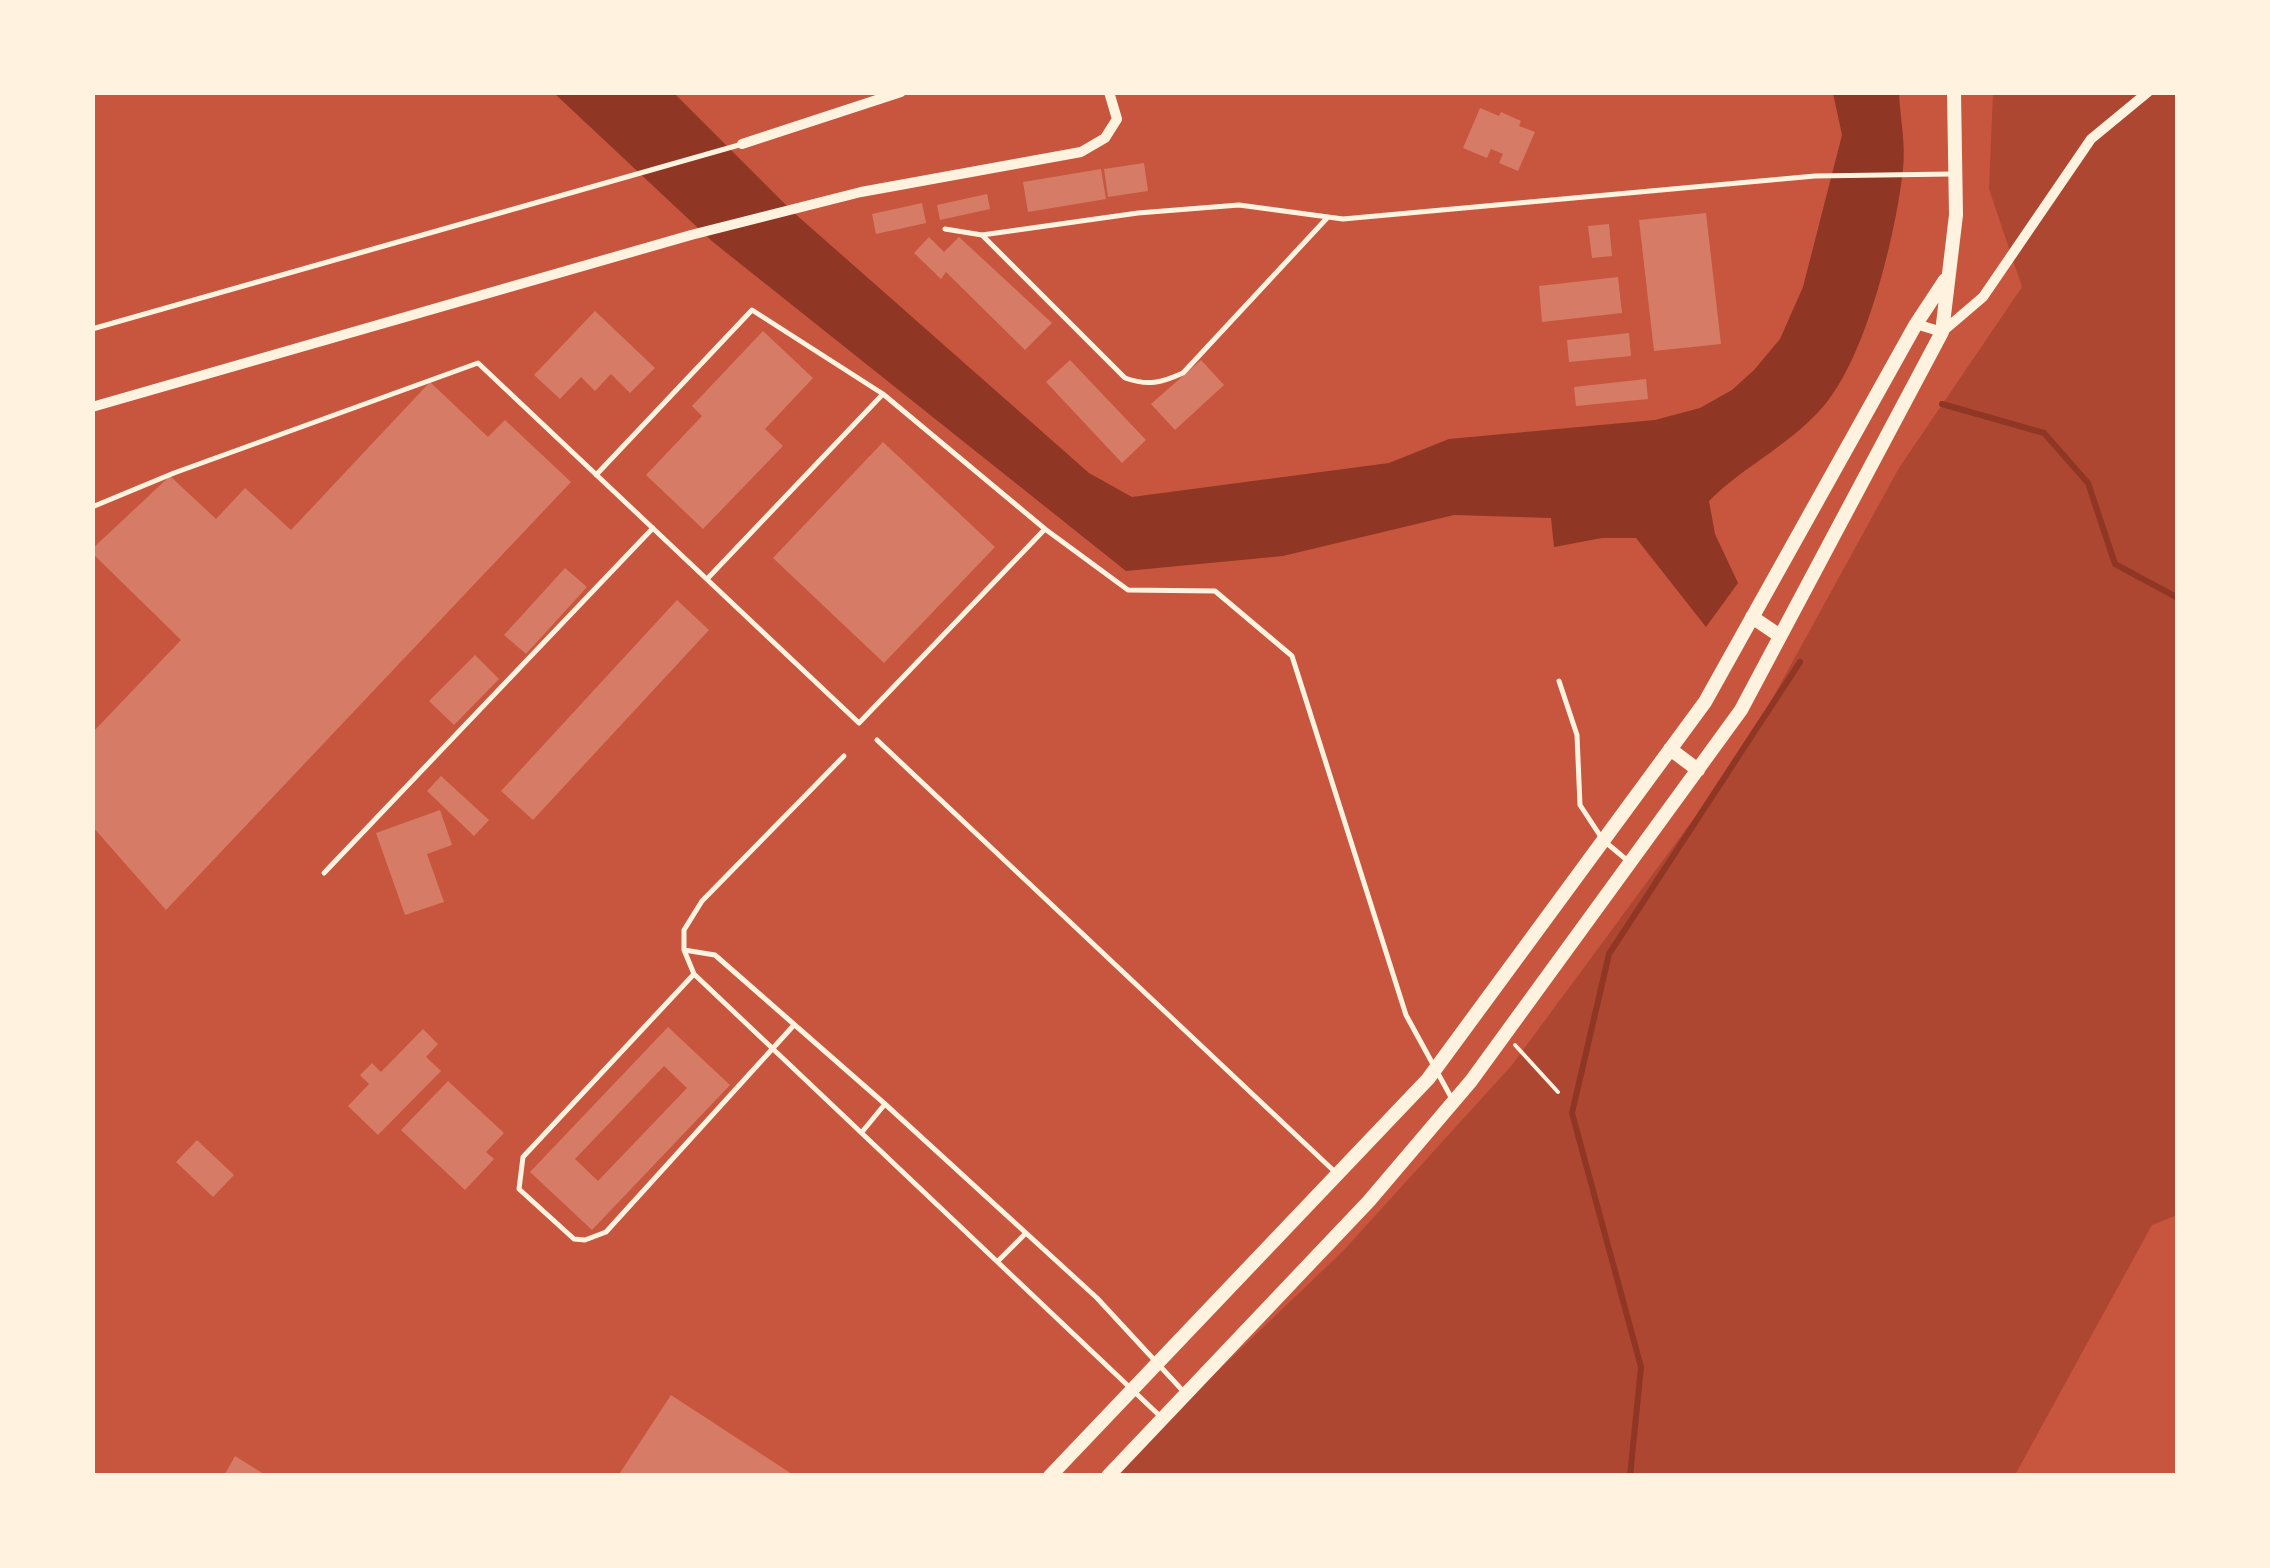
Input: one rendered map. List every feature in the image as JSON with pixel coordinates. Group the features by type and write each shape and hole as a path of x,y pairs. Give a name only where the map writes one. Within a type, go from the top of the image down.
{"main road":[{"path":"1108,1476 1369,1202 1453,1102 1741,710 1942,332 1956,215 1954,92"},
{"path":"1050,1476 1435,1069 1704,702 1916,324 1946,279"},
{"path":"1752,617 1780,636"},
{"path":"1670,749 1698,770"}],"street":[{"path":"742,144 900,92"},
{"path":"93,407 691,235 861,192 1081,152 1105,138 1117,119 1109,92"},
{"path":"1916,324 1942,332 1984,297 2091,139 2148,92"}],"lane":[{"path":"92,329 742,144"},
{"path":"945,230 982,235 1138,213 1239,205 1343,219 1815,176 1956,174"},
{"path":"982,235 1125,378 1141,384 1160,384 1183,373 1328,217"},
{"path":"596,475 752,310 883,394 1044,529 1128,590 1215,590 1292,656 1406,1015 1453,1102"},
{"path":"92,506 174,472 478,364 859,723 1044,529"},
{"path":"707,579 883,394"},
{"path":"324,872 653,528"},
{"path":"1559,681 1577,736 1580,805 1604,840 1630,863"},
{"path":"877,740 1337,1173"},
{"path":"844,756 702,900 684,930 684,950 694,974 1162,1418"},
{"path":"684,950 715,955 885,1104 1097,1298 1185,1394"},
{"path":"694,974 523,1157 518,1190 574,1239 585,1240 606,1232 794,1024"},
{"path":"862,1132 885,1104"},
{"path":"998,1261 1026,1232"}],"path":[{"path":"1504,1035 1558,1092"}],"shaded area":[{"path":"554,93 674,93 792,211 1089,473 1132,497 1389,463 1449,439 1655,420 1700,408 1732,390 1754,370 1780,339 1803,287 1842,135 1833,93 1899,93 1904,160 1894,226 1877,291 1855,354 1841,380 1827,402 1800,430 1709,501 1715,534 1738,583 1706,627 1636,538 1602,538 1554,547 1551,518 1454,515 1283,556 1126,571 713,242"},
{"path":"1993,93 2177,93 2177,1215 2152,1225 2015,1475 1108,1476 1343,1251 1512,1065 1743,752 1899,468 2022,287 1989,189"}],"building":[{"path":"1480,108 1499,116 1501,112 1535,132 1518,171 1499,163 1503,154 1491,149 1487,158 1463,148"},
{"path":"1144,163 1148,191 1108,197 1104,169"},
{"path":"1101,169 1106,199 1028,212 1023,182"},
{"path":"987,194 990,209 940,220 937,205"},
{"path":"922,203 926,223 876,234 872,214"},
{"path":"1706,213 1721,344 1654,351 1639,220"},
{"path":"1609,224 1612,256 1592,258 1588,226"},
{"path":"929,237 944,252 959,237 1052,323 1025,350 946,272 941,279 914,253"},
{"path":"1618,277 1622,313 1542,322 1539,286"},
{"path":"595,311 655,368 630,393 611,374 595,391 581,377 560,399 534,375"},
{"path":"763,331 813,378 765,429 783,446 703,529 646,475 702,416 692,406"},
{"path":"1629,333 1631,356 1569,362 1567,340"},
{"path":"1070,360 1146,440 1122,463 1046,382"},
{"path":"1201,360 1224,385 1175,430 1151,404"},
{"path":"1646,379 1648,399 1576,406 1574,387"},
{"path":"430,382 488,437 505,420 571,482 166,910 92,826 92,733 181,640 92,549 170,476 216,519 245,488 291,530"},
{"path":"883,442 995,547 884,663 773,558"},
{"path":"565,568 587,587 526,654 504,635"},
{"path":"677,600 709,630 533,820 501,791"},
{"path":"475,655 499,679 454,725 429,701"},
{"path":"441,776 489,820 474,836 427,791"},
{"path":"440,810 452,845 427,854 444,902 405,915 376,833"},
{"path":"668,1027 730,1085 592,1230 530,1172","holes":["664,1066 687,1088 598,1181 575,1159"]},
{"path":"423,1029 438,1044 426,1057 441,1071 378,1135 348,1106 369,1084 360,1075 372,1063 381,1072"},
{"path":"448,1081 504,1133 486,1152 494,1159 465,1190 401,1130"},
{"path":"197,1140 234,1175 213,1197 176,1162"},
{"path":"671,1395 795,1476 618,1476"},
{"path":"235,1456 267,1476 224,1476"}],"waterway":[{"path":"1942,404 2044,433 2088,483 2115,564 2178,598"},
{"path":"1630,1476 1641,1367 1572,1113 1609,954 1800,662"}]}
